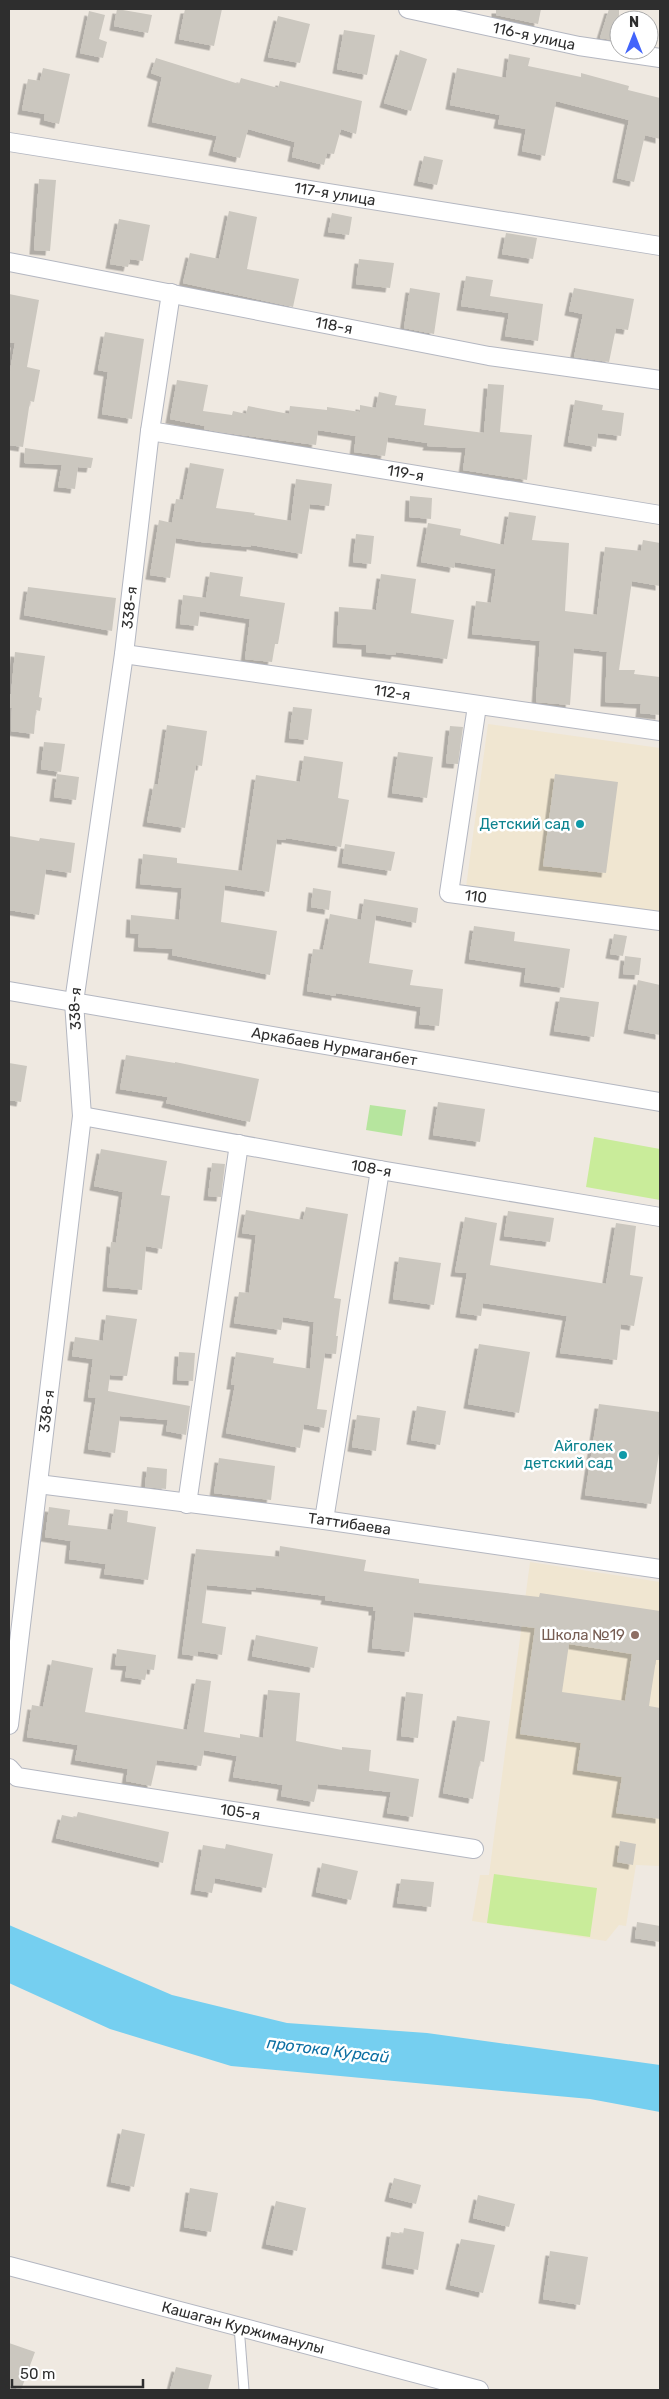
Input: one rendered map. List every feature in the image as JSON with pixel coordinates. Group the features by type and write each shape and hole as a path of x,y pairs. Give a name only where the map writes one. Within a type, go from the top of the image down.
{"street":[{"name":"116-я улица","path":"408,9 451,13 579,46 660,58"},
{"name":"117-я улица","path":"9,142 660,246"},
{"name":"118-я","path":"9,262 489,356 660,380"},
{"name":"338-я","path":"9,1725 82,1116 74,1002 124,654 150,432 171,293"},
{"name":"119-я","path":"150,432 660,515"},
{"name":"112-я","path":"124,654 660,731"},
{"name":"110","path":"477,706 449,893 660,921"},
{"name":"Аркабаев Нурмаганбет","path":"9,992 660,1102"},
{"name":"108-я","path":"82,1116 380,1170 660,1217"},
{"path":"188,1504 239,1144"},
{"path":"324,1520 380,1170"},
{"name":"Таттибаева","path":"38,1484 324,1520 660,1568"},
{"name":"105-я","path":"9,1768 17,1777 474,1849"},
{"name":"Кашаган Куржиманулы","path":"9,2266 479,2390"}],"lane":[{"path":"239,2326 244,2390"}],"shaded area":[{"path":"488,724 660,748 660,913 466,887"},
{"path":"530,1562 660,1582 660,1866 636,1865 626,1926 619,1925 606,1941 472,1921 480,1875 489,1875"}],"green space":[{"path":"370,1105 406,1110 402,1136 366,1130"},
{"path":"594,1137 660,1149 660,1200 586,1187"},
{"path":"494,1874 597,1888 590,1937 487,1923"}],"water":[{"name":"протока Курсай","path":"9,1925 172,1995 287,2023 427,2033 660,2065 660,2112 590,2099 231,2066 110,2029 9,1983"}],"building":[{"path":"117,9 152,15 148,33 114,26"},
{"path":"185,9 222,9 214,46 179,39"},
{"path":"496,9 541,9 538,24 496,15"},
{"path":"609,9 619,9 609,10 609,39 600,38"},
{"path":"89,11 105,15 99,39 107,42 103,58 80,53"},
{"path":"278,16 310,24 300,63 268,57"},
{"path":"344,30 375,35 367,75 337,69"},
{"path":"400,50 427,59 411,111 384,103"},
{"path":"509,54 530,58 528,66 581,77 581,73 629,86 628,90 660,98 660,139 645,135 634,182 617,178 629,120 556,101 545,156 522,151 526,129 498,124 500,115 450,105 457,68 506,78"},
{"path":"156,58 239,84 241,78 278,88 280,81 362,101 356,134 341,129 334,154 327,153 324,165 292,157 295,142 248,129 240,158 213,151 217,136 152,122 162,77 151,73"},
{"path":"43,68 70,74 59,124 44,120 45,114 22,110 28,79 40,81"},
{"path":"424,156 443,160 437,185 418,181"},
{"path":"39,179 56,180 50,251 34,250"},
{"path":"229,211 257,217 247,269 299,279 293,307 183,283 190,253 219,259"},
{"path":"332,213 352,217 349,235 328,232"},
{"path":"119,219 150,225 143,261 130,259 128,267 110,264"},
{"path":"506,233 537,238 533,259 502,254"},
{"path":"359,259 394,263 390,288 356,284"},
{"path":"466,276 493,280 490,296 543,304 538,341 505,336 509,313 461,306"},
{"path":"410,288 440,293 434,334 404,328"},
{"path":"574,288 634,299 628,330 616,328 609,362 574,357 583,314 569,311"},
{"path":"9,294 39,300 27,367 40,370 34,402 30,401 23,447 9,445 9,376 15,343 9,342"},
{"path":"105,332 144,339 132,419 102,414 108,372 98,370"},
{"path":"177,380 208,385 203,411 232,415 233,411 246,414 248,406 289,414 290,406 327,410 327,407 360,412 360,405 376,408 379,392 397,396 395,405 426,409 424,425 484,433 488,384 504,385 500,432 532,435 527,480 463,470 466,448 427,446 428,443 388,437 385,456 354,452 356,436 318,430 316,445 204,429 205,426 170,419"},
{"path":"575,400 603,405 602,410 624,413 621,436 598,433 596,447 568,442"},
{"path":"25,448 93,458 91,468 78,467 75,489 58,487 62,465 24,463"},
{"path":"190,463 224,469 216,508 255,513 254,515 291,521 296,479 332,484 329,506 310,504 302,554 251,545 251,547 176,538 170,578 150,575 159,520 172,523 176,499 183,500"},
{"path":"410,496 432,498 431,519 409,517"},
{"path":"509,512 536,516 532,540 569,543 565,611 597,615 605,547 641,551 643,540 660,543 660,586 632,581 619,670 635,670 634,674 660,677 660,715 640,713 641,704 605,702 607,652 574,648 570,705 536,702 540,641 472,634 476,601 491,603 496,569 455,562 454,568 421,562 428,523 461,529 460,535 504,545"},
{"path":"356,534 374,536 371,564 353,562"},
{"path":"210,572 243,577 240,596 285,603 278,644 275,644 272,662 245,659 250,619 200,611 198,626 180,624 183,595 206,598"},
{"path":"381,574 416,579 411,613 454,620 447,659 396,652 395,655 366,652 366,645 337,643 339,607 376,610"},
{"path":"28,587 116,598 112,631 24,615"},
{"path":"15,652 45,656 39,697 42,698 40,711 36,710 34,734 11,731 12,708 9,707 9,694 11,694"},
{"path":"293,707 312,709 308,740 289,738"},
{"path":"167,725 207,731 202,766 196,765 185,828 147,822 154,784 158,785"},
{"path":"450,726 463,727 458,764 446,763"},
{"path":"44,742 65,744 61,772 41,769"},
{"path":"398,752 433,757 427,798 392,793"},
{"path":"304,756 343,762 338,798 349,800 341,847 286,838 286,840 277,839 269,892 225,885 221,922 277,931 270,975 172,955 173,949 138,947 139,934 130,933 131,915 179,920 182,888 140,884 143,854 177,858 177,863 242,871 256,775 300,782"},
{"path":"57,774 79,777 76,800 54,797"},
{"name":"Детский сад","path":"555,774 618,782 606,873 543,866"},
{"path":"9,836 39,841 40,838 75,843 71,873 46,869 39,915 9,910"},
{"path":"345,844 395,852 391,871 342,863"},
{"path":"313,888 331,891 329,910 311,907"},
{"path":"364,899 418,908 416,923 376,915 369,963 413,970 410,985 443,989 439,1026 419,1024 421,1007 336,993 336,996 307,991 313,949 323,950 330,914 361,920"},
{"path":"474,926 515,932 514,941 570,949 564,988 524,982 526,968 469,959"},
{"path":"614,934 627,936 623,956 610,954"},
{"path":"625,956 641,958 639,975 623,974"},
{"path":"638,980 660,985 660,1035 628,1029"},
{"path":"560,997 599,1002 594,1037 554,1031"},
{"path":"126,1055 175,1062 259,1079 250,1122 166,1103 168,1097 120,1089"},
{"path":"9,1063 27,1066 21,1102 9,1100"},
{"path":"438,1102 485,1109 480,1142 433,1135"},
{"path":"101,1149 167,1161 161,1195 170,1196 162,1249 146,1246 142,1290 107,1287 111,1242 116,1243 123,1192 94,1186"},
{"path":"212,1163 225,1164 221,1197 208,1196"},
{"path":"306,1207 348,1214 334,1298 341,1299 336,1336 338,1336 336,1354 325,1353 317,1409 327,1410 324,1428 304,1424 300,1448 226,1433 235,1385 231,1385 236,1352 274,1358 273,1363 310,1369 314,1322 283,1317 281,1330 234,1323 239,1292 249,1293 256,1235 242,1233 246,1210 303,1220"},
{"path":"508,1211 554,1218 550,1242 504,1236"},
{"path":"465,1217 497,1223 490,1265 606,1284 616,1223 636,1226 630,1275 643,1277 634,1326 621,1324 617,1360 560,1353 567,1316 483,1303 481,1316 460,1313 467,1273 455,1272"},
{"path":"399,1257 441,1263 434,1305 393,1299"},
{"path":"106,1315 137,1319 127,1376 110,1375 108,1391 190,1406 186,1435 166,1431 168,1420 120,1416 115,1453 88,1449 96,1398 88,1397 93,1359 72,1356 75,1337 103,1341"},
{"path":"479,1344 530,1352 519,1413 468,1404"},
{"path":"179,1352 195,1353 193,1381 177,1380"},
{"name":"Айголек детский сад","path":"599,1404 660,1412 660,1447 651,1504 585,1495"},
{"path":"417,1406 446,1411 440,1445 411,1440"},
{"path":"357,1415 380,1418 376,1451 352,1447"},
{"path":"219,1458 275,1466 271,1500 214,1493"},
{"path":"147,1467 167,1469 166,1489 145,1487"},
{"path":"49,1507 70,1510 68,1525 111,1530 114,1509 128,1511 127,1522 156,1527 148,1580 104,1574 106,1564 69,1559 71,1541 45,1537"},
{"path":"280,1546 366,1560 364,1571 419,1579 419,1583 539,1597 540,1593 660,1611 660,1660 656,1660 649,1706 660,1708 660,1819 616,1813 622,1777 577,1770 581,1743 520,1734 535,1628 414,1612 409,1652 372,1648 376,1611 373,1611 373,1607 325,1600 326,1596 256,1587 256,1590 207,1585 202,1623 226,1627 222,1655 198,1651 197,1656 182,1654 196,1549 279,1557","holes":["569,1644 632,1654 625,1701 562,1692"]},
{"path":"256,1635 318,1647 314,1668 252,1656"},
{"path":"117,1649 156,1655 154,1670 147,1669 145,1680 125,1677 127,1666 115,1665"},
{"path":"52,1660 93,1668 85,1712 187,1730 196,1679 211,1681 204,1732 240,1738 240,1734 263,1738 268,1690 300,1693 296,1741 342,1750 342,1747 371,1750 369,1771 419,1779 413,1817 387,1813 391,1792 318,1784 314,1802 281,1796 283,1785 233,1777 237,1756 204,1750 201,1766 157,1760 151,1786 126,1781 128,1769 75,1760 78,1745 27,1737 32,1705 43,1707"},
{"path":"406,1692 423,1694 418,1738 401,1736"},
{"path":"457,1716 490,1721 484,1762 480,1761 473,1799 443,1793"},
{"path":"78,1812 169,1832 163,1863 56,1838 62,1815 76,1818"},
{"path":"620,1841 636,1844 633,1865 617,1862"},
{"path":"226,1844 273,1854 266,1888 215,1878 212,1893 195,1890 203,1845 225,1849"},
{"path":"322,1863 358,1871 351,1900 316,1892"},
{"path":"401,1879 434,1882 431,1907 397,1903"},
{"path":"637,1922 660,1926 660,1942 635,1938"},
{"path":"122,2129 145,2134 134,2187 111,2182"},
{"path":"394,2178 421,2185 416,2204 389,2197"},
{"path":"190,2188 218,2193 211,2232 184,2227"},
{"path":"478,2195 515,2204 509,2227 473,2218"},
{"path":"276,2201 306,2208 297,2251 266,2244"},
{"path":"404,2228 424,2232 418,2270 386,2264 391,2232 403,2234"},
{"path":"461,2239 495,2245 483,2293 450,2285"},
{"path":"550,2251 588,2257 580,2305 543,2299"},
{"path":"9,2343 35,2352 21,2390 9,2385"},
{"path":"176,2367 212,2375 208,2390 170,2390"}],"place":[{"name":"Детский сад","path":"580,824"},
{"name":"Айголек детский сад","path":"623,1455"},
{"name":"Школа №19","path":"635,1635"}]}
